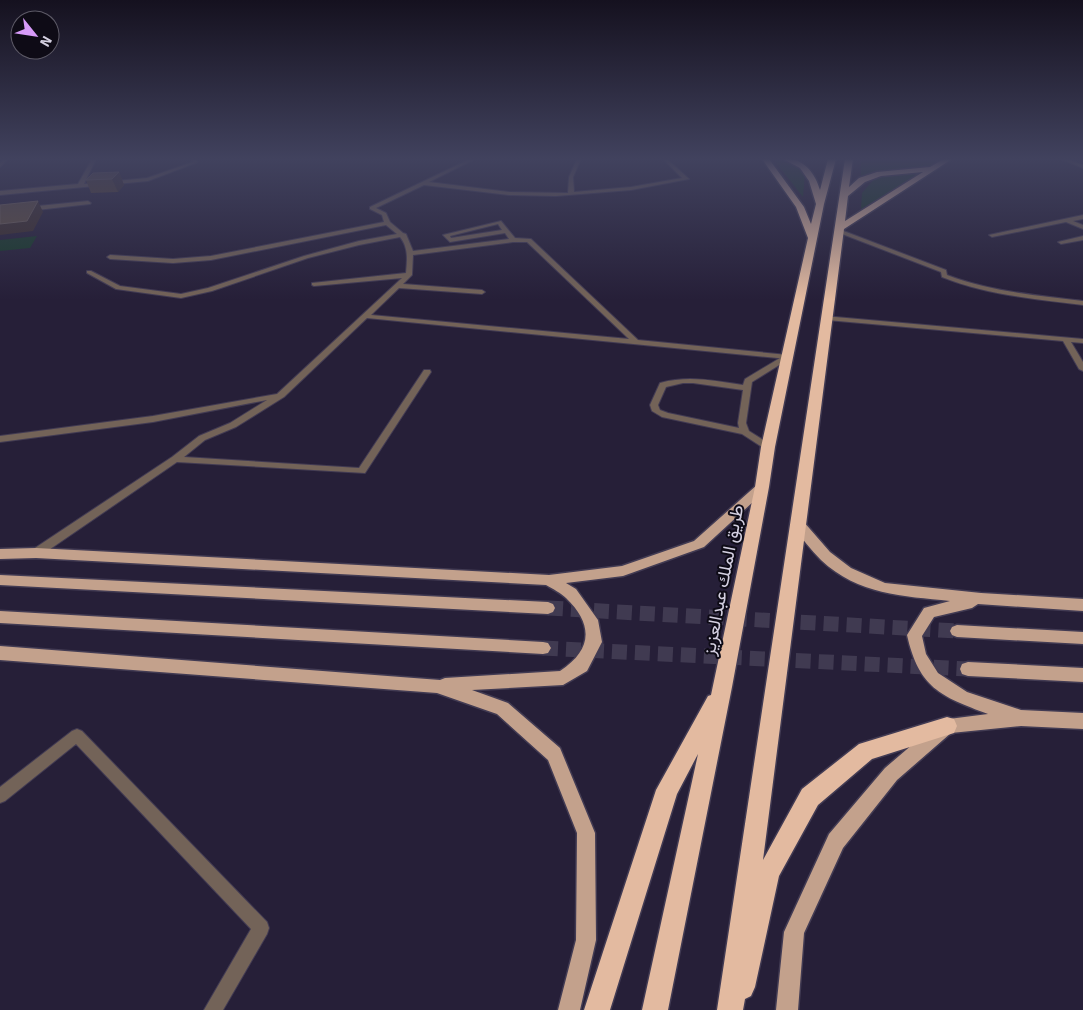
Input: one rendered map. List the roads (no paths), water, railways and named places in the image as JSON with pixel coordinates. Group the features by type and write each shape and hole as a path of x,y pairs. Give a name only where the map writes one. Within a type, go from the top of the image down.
{"highway":[{"path":"799,206 813,239"},
{"name":"طريق الملك عبدالعزيز","path":"655,1010 722,687 762,487 768,447 820,206"},
{"path":"730,1010 842,206"},
{"path":"839,230 875,206"},
{"path":"597,1010 667,790 722,687"},
{"path":"737,1010 768,872 810,797 866,752 947,726"}],"main road":[{"path":"0,554 36,554 548,580 623,571 699,544 762,487"},
{"path":"798,524 825,556 846,572 883,588 982,599 1083,605"},
{"path":"0,580 548,608"},
{"path":"0,653 437,686 563,678 582,666 594,642 591,620 571,593 548,580"},
{"path":"982,599 929,612 914,635 919,656 932,678 962,697 1021,718"},
{"path":"0,617 542,648"},
{"path":"957,631 1083,638"},
{"path":"968,669 1083,675"},
{"path":"437,686 502,708 554,754 586,833 586,940 569,1010"},
{"path":"787,1010 794,932 836,840 890,774 947,726 1021,718 1083,721"}],"street":[{"path":"20,210 58,206"},
{"path":"36,554 175,459 202,438 233,425 281,395 409,274 411,253 404,235 387,223 384,214 372,208 376,206"},
{"path":"992,234 1083,217"},
{"path":"1066,220 1083,227"},
{"path":"506,231 450,240 446,235 499,222 506,231 513,240"},
{"path":"110,257 173,261 211,258 387,223"},
{"path":"839,230 944,271 944,276 958,282 980,288 1083,302"},
{"path":"90,272 118,288 181,296 210,290 306,257 359,243 404,235"},
{"path":"1061,242 1083,238"},
{"path":"411,253 513,240 529,240 635,341"},
{"path":"314,284 409,274"},
{"path":"397,286 482,292"},
{"path":"364,316 788,357"},
{"path":"827,318 1083,341"},
{"path":"1065,339 1083,370"},
{"path":"745,432 742,423 748,381 788,357"},
{"path":"175,459 362,471 427,372"},
{"path":"747,388 692,381 674,381 663,385 654,405 656,411 664,415 745,432 768,447"},
{"path":"0,439 153,419 281,395"},
{"path":"0,796 77,735 261,928 213,1010"}],"tunnel":[{"path":"548,608 957,631"},
{"path":"543,648 968,669"}]}
